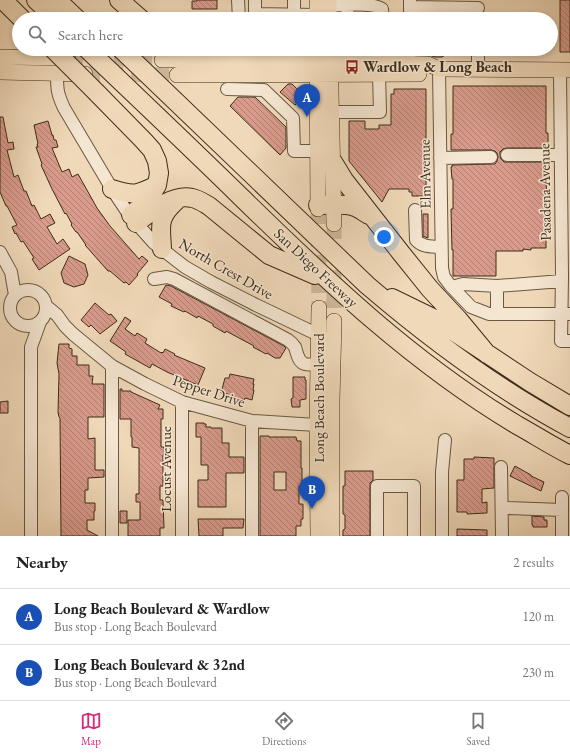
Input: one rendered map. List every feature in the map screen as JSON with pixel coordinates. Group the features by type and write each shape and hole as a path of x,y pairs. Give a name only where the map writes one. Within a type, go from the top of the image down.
{"highway":[{"path":"3,0 15,12"},
{"path":"36,0 49,12"},
{"path":"49,0 62,12"},
{"path":"57,0 70,12"},
{"path":"70,0 83,12"},
{"path":"119,0 133,12"},
{"path":"60,56 98,93 152,150 157,161 159,173 157,186 133,220"},
{"name":"San Diego Freeway","path":"94,56 326,280 391,336 437,372 499,414 565,449"},
{"path":"108,56 363,301 406,338 474,388 550,435 565,449 570,465"},
{"path":"115,56 344,277 366,284 433,318 530,382 570,406"},
{"name":"San Diego Freeway","path":"128,56 366,284 420,329 479,373 531,407 570,428"},
{"path":"333,162 344,180 430,289 458,319 487,354"},
{"path":"112,189 126,194 137,194 157,186"},
{"path":"162,249 161,223 163,217 171,206 181,197"},
{"path":"133,220 167,202 181,197 193,198 209,206 269,255 326,280"},
{"path":"324,206 356,208 375,219"}],"main road":[{"path":"162,60 176,56"},
{"path":"265,56 324,62 382,62 409,56 439,70"},
{"path":"0,57 68,58"},
{"path":"177,75 263,74 324,62"},
{"path":"324,62 332,112 333,162 324,206"},
{"path":"324,62 318,151 324,206 334,224"},
{"path":"382,62 430,74 439,70 565,70"},
{"path":"0,72 85,74"},
{"name":"Long Beach Boulevard","path":"318,536 319,308"},
{"name":"Long Beach Boulevard","path":"332,536 334,321"}],"street":[{"path":"238,0 239,12"},
{"path":"255,0 255,12"},
{"path":"294,0 294,12"},
{"path":"308,12 347,5 378,6 382,9 382,12"},
{"path":"347,5 348,12"},
{"path":"410,9 478,9"},
{"path":"478,56 478,70"},
{"path":"332,112 380,112 382,62"},
{"name":"Elm Avenue","path":"439,70 442,268 444,277 452,287"},
{"name":"Pasadena Avenue","path":"565,70 565,142 561,155 566,184 566,314 561,341 570,341"},
{"name":"North Crest Drive","path":"57,73 57,89 64,108 112,189 133,220 154,244 185,267 211,282 334,343"},
{"path":"263,74 264,90 293,118 294,151 318,151"},
{"path":"227,89 264,90"},
{"path":"507,155 561,155"},
{"path":"440,158 491,157"},
{"path":"415,210 416,240 421,244 441,247"},
{"path":"0,252 11,272 25,284 28,290"},
{"path":"11,272 13,298 10,306 11,312 18,321 31,347"},
{"path":"154,279 166,277 174,279 288,340 295,347 299,360 302,363 318,364"},
{"path":"565,278 497,286 462,284 452,287 470,307 490,314 566,314"},
{"path":"497,286 497,314"},
{"path":"0,305 25,290 37,292 42,295 45,300 43,315 31,347 31,536"},
{"path":"0,315 28,326 34,325 43,315"},
{"name":"Pepper Drive","path":"43,315 57,315 65,326 112,366 182,402 252,421 318,425"},
{"path":"112,366 112,536"},
{"name":"Locust Avenue","path":"182,402 182,536"},
{"path":"252,421 252,536"},
{"path":"442,536 442,472 444,440"},
{"path":"501,467 502,536"},
{"path":"377,536 377,486 414,486 414,536"},
{"path":"562,497 562,536"},
{"path":"507,508 562,510"}],"building":[{"path":"217,0 217,9 192,9 192,1"},
{"path":"560,0 570,0 570,52 560,52"},
{"path":"288,84 292,84 304,96 295,105 280,92"},
{"path":"453,86 546,86 546,133 548,133 548,148 507,148 500,152 500,155 504,162 548,162 548,178 546,178 548,228 546,228 546,248 531,248 531,250 523,249 523,251 496,251 496,276 453,276 451,209 453,209 453,179 451,167 452,165 495,164 498,157 495,151 491,150 451,150 451,134 453,134"},
{"path":"394,89 426,89 426,196 412,196 412,192 409,192 409,189 389,189 382,202 349,161 349,121 365,121 365,129 379,129 379,125 391,125 391,94 394,94"},
{"path":"238,97 255,97 286,127 286,148 280,155 230,106"},
{"path":"0,117 3,117 8,143 13,142 14,149 7,150 14,177 18,175 24,191 26,191 32,206 34,205 41,219 50,214 55,223 47,227 57,244 63,239 70,249 39,270 32,259 34,258 23,241 21,242 16,233 15,234 12,227 17,225 0,192"},
{"path":"48,121 52,135 54,140 56,140 58,147 52,148 62,172 69,169 72,177 78,174 97,208 110,226 139,259 142,256 148,261 129,285 108,271 85,245 71,225 72,224 52,189 41,165 42,164 36,147 38,147 38,144 34,125"},
{"path":"423,214 428,214 428,238 423,236"},
{"path":"69,256 85,264 88,275 84,284 74,287 64,283 61,273"},
{"path":"166,285 171,286 286,348 280,358 275,358 226,331 225,333 213,326 213,324 198,316 197,318 185,311 184,312 171,306 172,304 159,297"},
{"path":"95,303 109,315 111,314 117,321 100,334 91,325 89,327 81,320"},
{"path":"125,317 131,321 125,329 135,336 137,333 147,339 145,343 161,353 163,353 165,349 175,354 174,355 205,368 198,385 152,364 150,368 125,354 126,352 110,341"},
{"path":"59,344 69,344 69,348 72,349 72,356 77,356 77,365 89,365 89,376 93,376 92,384 104,384 104,417 88,417 88,439 95,438 95,470 104,470 104,477 88,478 88,490 85,490 85,503 95,503 94,520 87,520 87,530 98,536 61,536 60,418 58,412 59,374 57,363"},
{"path":"230,374 254,379 252,400 245,398 241,401 229,398 230,396 228,396 228,394 221,393 225,378 229,378"},
{"path":"293,377 305,377 306,380 306,399 300,400 300,407 292,407 291,399 293,398"},
{"path":"120,389 122,389 122,391 131,391 160,405 158,409 163,409 163,419 161,419 161,447 164,447 163,486 160,486 160,500 163,500 164,528 160,528 160,536 128,536 128,520 140,520 140,502 136,502 136,494 139,494 139,448 132,447 131,419 120,419"},
{"path":"8,401 8,413 0,413 0,402"},
{"path":"196,423 204,423 206,424 206,427 211,428 222,428 222,443 229,443 229,457 244,457 244,473 226,473 226,507 198,507 198,480 208,480 208,465 201,465 201,437 196,437"},
{"path":"260,436 296,437 297,441 301,441 302,486 299,486 299,504 303,504 303,519 301,519 301,526 296,526 296,536 260,536","holes":["274,472 286,472 286,490 274,490"]},
{"path":"474,457 494,458 494,488 482,489 482,503 487,502 487,513 467,514 467,512 457,512 457,480 464,480 464,459 474,459"},
{"path":"515,466 544,482 541,491 510,476"},
{"path":"345,471 373,471 373,480 370,483 370,536 343,536 343,530 345,529 345,515 343,514 343,486 345,486"},
{"path":"120,511 127,511 127,523 120,523"},
{"path":"532,516 544,517 544,520 547,520 547,527 533,527"},
{"path":"198,519 244,519 243,528 223,528 223,536 199,536"},
{"path":"457,529 487,530 487,536 457,536"}],"tunnel":[{"path":"68,58 162,60"},
{"path":"85,74 177,75"},
{"path":"318,209 319,308"},
{"path":"334,224 334,321"}],"place":[{"name":"Wardlow & Long Beach","path":"352,67"},
{"name":"Long Beach Boulevard & Wardlow","path":"307,117"},
{"name":"Long Beach Boulevard & 32nd","path":"312,509"}]}
